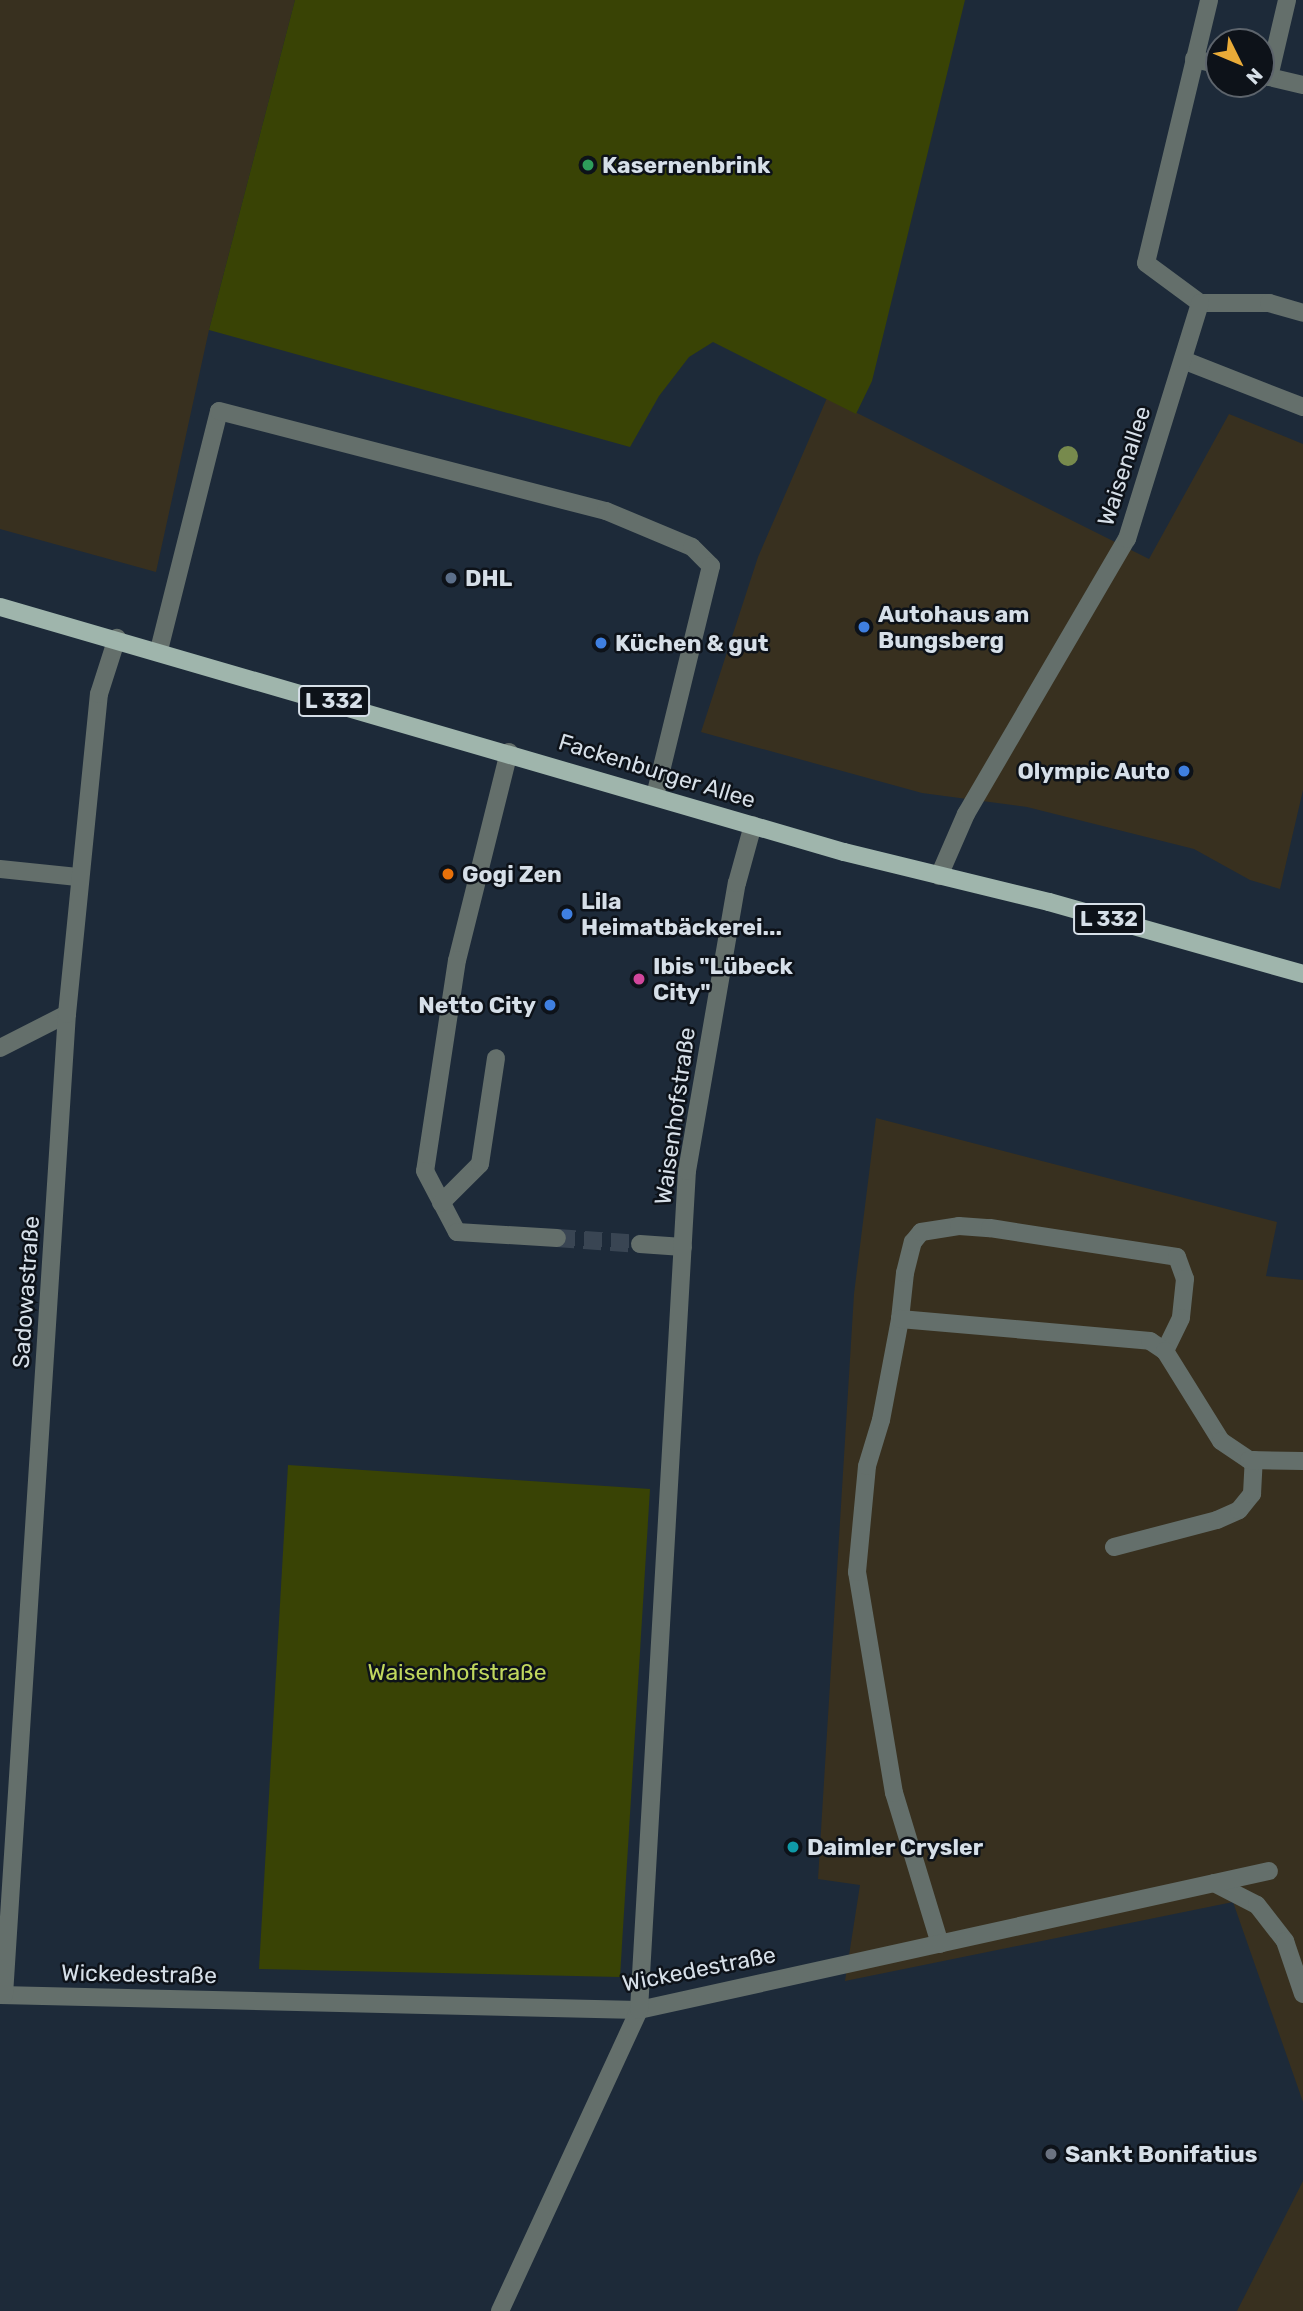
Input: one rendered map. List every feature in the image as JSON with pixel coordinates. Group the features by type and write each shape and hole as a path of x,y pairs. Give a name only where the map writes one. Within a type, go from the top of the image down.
{"main road":[{"name":"Fackenburger Allee","path":"0,607 159,650 753,825 1303,974"}],"street":[{"path":"1209,0 1146,262 1200,303 1269,303 1303,313"},
{"path":"1275,41 1287,0"},
{"path":"1195,59 1205,62"},
{"path":"1275,78 1303,85"},
{"name":"Waisenallee","path":"939,876 967,814 1127,539 1200,303"},
{"path":"1183,360 1303,407"},
{"path":"159,650 219,411 606,511 692,547 710,566 655,795"},
{"name":"Sadowastraße","path":"2,1995 78,877 99,694 117,638"},
{"path":"509,752 457,960 425,1171 457,1232 557,1238"},
{"name":"Waisenhofstraße","path":"500,2311 639,2010 687,1171 737,883 753,825"},
{"path":"0,869 78,877"},
{"path":"0,1048 67,1014"},
{"path":"441,1203 480,1164 496,1058"},
{"path":"940,1944 894,1793 857,1572 867,1466 881,1420 900,1319 905,1273 913,1242 921,1232 959,1226 990,1228 1177,1257 1185,1279 1181,1318 1165,1351"},
{"path":"640,1244 683,1247"},
{"path":"900,1319 1150,1341 1165,1351 1221,1441 1254,1460 1303,1461"},
{"path":"1114,1547 1217,1520 1239,1510 1252,1494 1254,1460"},
{"name":"Wickedestraße","path":"2,1995 639,2010 1269,1871"},
{"path":"1213,1883 1257,1905 1285,1941 1303,1994"}],"shaded area":[{"path":"0,0 295,0 209,330 156,572 0,529"},
{"path":"827,398 1149,559 1229,414 1303,444 1303,790 1280,889 1250,880 1194,849 1027,807 922,793 701,732 758,557"},
{"path":"876,1118 1277,1222 1266,1276 1303,1280 1303,2102 1233,1902 845,1981 860,1885 818,1879 854,1294"},
{"path":"1303,2181 1303,2311 1237,2311"}],"green space":[{"name":"Kasernenbrink","path":"295,0 965,0 872,381 856,414 713,342 689,357 659,396 630,447 209,330"},
{"name":"Waisenhofstraße","path":"288,1465 650,1489 620,1977 259,1969"}],"tunnel":[{"path":"557,1238 640,1244"}],"place":[{"name":"Kasernenbrink","path":"588,165"},
{"name":"DHL","path":"451,578"},
{"name":"Autohaus am Bungsberg","path":"864,627"},
{"name":"Küchen & gut","path":"601,643"},
{"name":"Olympic Auto","path":"1184,771"},
{"name":"Gogi Zen","path":"448,874"},
{"name":"Lila Heimatbäckerei...","path":"567,914"},
{"name":"Ibis \"Lübeck City\"","path":"639,979"},
{"name":"Netto City","path":"550,1005"},
{"name":"Daimler Crysler","path":"793,1847"},
{"name":"Sankt Bonifatius","path":"1051,2154"}]}
